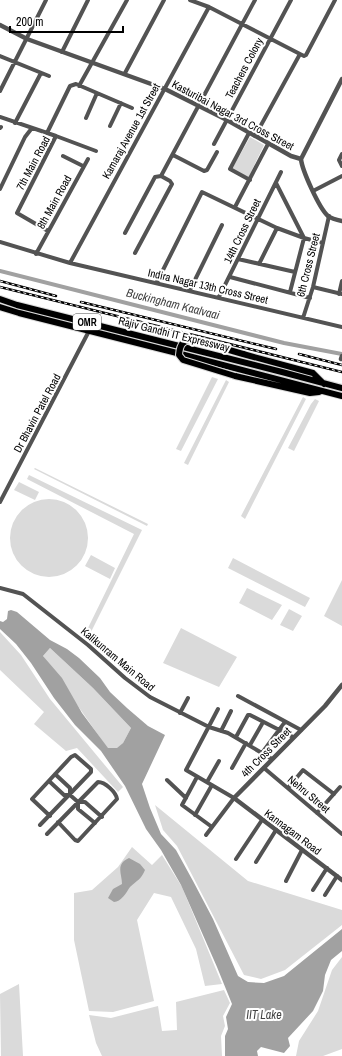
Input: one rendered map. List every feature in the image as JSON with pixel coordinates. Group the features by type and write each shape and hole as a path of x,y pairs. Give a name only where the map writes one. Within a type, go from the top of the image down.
{"main road":[{"name":"Rajiv Gandhi IT Expressway","path":"0,299 17,305 342,388"},
{"name":"Rajiv Gandhi IT Expressway","path":"0,307 342,396"},
{"path":"325,384 313,373 195,340 188,340 182,343 180,348 179,356 183,360 235,376 310,393 328,392"}],"street":[{"path":"0,91 46,0"},
{"path":"62,52 88,0"},
{"path":"79,86 127,0"},
{"path":"125,73 164,0"},
{"path":"192,0 209,7 304,56 306,55 336,0"},
{"path":"161,176 256,0"},
{"name":"Teachers Colony","path":"214,144 291,0"},
{"name":"Kamaraj Avenue 1st Street","path":"70,263 209,7"},
{"name":"Kasturibai Nagar 3rd Cross Street","path":"0,25 27,39 165,88 227,120 268,144 291,156 301,159"},
{"path":"256,136 300,54"},
{"path":"0,56 49,76"},
{"path":"15,122 41,73"},
{"path":"342,79 301,159 313,191 324,212 329,216 342,221"},
{"path":"47,133 70,86 76,84 132,108"},
{"path":"86,118 97,93"},
{"path":"110,126 121,103"},
{"path":"0,117 56,136"},
{"path":"0,189 25,137 32,128"},
{"path":"249,133 230,169 250,180"},
{"name":"7th Main Road","path":"48,231 16,213 56,136 96,151"},
{"path":"235,207 268,144"},
{"path":"173,155 204,171 216,152"},
{"path":"342,154 339,160 342,166"},
{"path":"63,156 84,166"},
{"name":"8th Main Road","path":"36,254 88,159"},
{"name":"14th Cross Street","path":"220,298 238,258 281,172"},
{"path":"125,233 155,177 161,176 170,181 172,184 135,254"},
{"path":"313,191 342,176"},
{"path":"276,184 304,238 290,292"},
{"path":"157,282 202,192 259,218 277,228 323,243"},
{"name":"6th Cross Street","path":"303,318 310,298 329,216"},
{"path":"190,290 222,225"},
{"path":"259,264 277,228"},
{"name":"Indira Nagar 13th Cross Street","path":"0,242 70,263 157,282 342,327"},
{"path":"238,258 295,272"},
{"path":"230,277 310,298"},
{"path":"312,287 341,294 342,281"},
{"name":"Dr Bhavin Patel Road","path":"0,502 89,331"},
{"name":"Kalikunram Main Road","path":"0,588 23,594 88,644 125,678 150,697 209,728 228,732 272,759"},
{"name":"4th Cross Street","path":"206,835 234,796 326,706 342,685"},
{"path":"238,696 301,730"},
{"path":"180,713 188,698"},
{"path":"218,709 186,770 234,798"},
{"path":"221,731 231,711"},
{"path":"236,737 250,715 280,729 293,737"},
{"path":"262,753 285,722"},
{"path":"232,768 262,724"},
{"path":"40,826 50,816 91,772 91,769 73,755 32,799 50,816"},
{"path":"207,782 220,761"},
{"name":"Nehru Street","path":"264,768 340,832"},
{"path":"288,788 303,770 334,794"},
{"path":"55,774 70,788 70,794 78,802 78,809 95,823"},
{"path":"197,776 182,806 212,827"},
{"path":"167,780 186,798"},
{"path":"49,781 64,795 70,794"},
{"path":"47,834 58,822 98,782 102,782 117,797 102,816 77,841 58,822"},
{"path":"195,815 212,785"},
{"path":"317,813 340,787"},
{"name":"Kannagam Road","path":"234,798 342,880"},
{"path":"78,802 85,802 102,816"},
{"path":"236,859 262,820"},
{"path":"340,832 342,826"},
{"path":"256,862 276,830"},
{"path":"286,881 302,850"},
{"path":"313,890 327,868"},
{"path":"325,895 337,876"}],"shaded area":[{"path":"250,137 264,145 248,178 232,169"},
{"path":"212,377 218,379 181,451 176,449"},
{"path":"226,380 229,382 188,465 184,463"},
{"path":"303,397 306,399 245,519 241,516"},
{"path":"315,399 319,401 294,451 288,448"},
{"path":"35,468 148,524 147,526 34,469"},
{"path":"29,475 142,530 91,632 87,630 134,534 27,479"},
{"path":"19,482 39,492 35,500 14,490"},
{"path":"49,499 64,502 71,506 81,516 85,523 88,538 85,553 81,560 71,570 64,574 49,577 34,574 27,570 17,560 13,553 10,538 13,523 17,516 27,506 34,502"},
{"path":"91,555 115,568 110,579 85,566"},
{"path":"233,558 310,598 305,607 228,568"},
{"path":"342,580 342,626 324,616"},
{"path":"247,588 282,605 272,620 239,603"},
{"path":"289,609 302,616 293,631 280,625"},
{"path":"181,628 237,657 219,687 163,663"},
{"path":"0,632 21,655 50,699 123,787 118,792 77,748 66,751 34,724 44,712 0,670"},
{"path":"50,648 93,688 131,728 123,743 117,749 108,749 43,656"},
{"path":"155,805 248,881 342,910 342,925 285,970 261,979 244,975 177,846 163,830"},
{"path":"132,847 152,865 162,855 182,887 222,984 205,986 196,949 171,897 154,893 137,920 154,1001 113,1012 89,1011 74,940 74,893 92,890 118,867"},
{"path":"342,957 342,1049 323,1056 296,1056 299,1041 318,1011 332,970"},
{"path":"19,984 23,1056 1,1056 0,994"},
{"path":"224,990 230,1003 223,1016 225,1026 221,1036 222,1056 102,1056 96,1043 89,1015 111,1018 158,1006 162,1031 177,1030 176,1002"}],"water":[{"name":"IIT Lake","path":"11,610 17,612 50,640 67,649 79,658 100,678 110,692 127,708 148,726 165,735 142,784 161,834 176,850 193,881 213,919 238,976 248,982 264,983 284,976 342,929 342,951 331,960 325,975 323,991 313,1011 288,1038 290,1046 284,1053 261,1047 257,1051 258,1056 225,1056 225,1036 228,1029 226,1017 232,1004 181,885 161,850 146,829 125,786 101,751 75,725 54,698 31,663 16,644 0,629 0,621 3,622 7,619 8,611","holes":["50,648 93,688 131,728 123,743 117,748 108,748 82,713 62,678 43,656"]},
{"path":"129,858 140,864 145,870 123,897 117,902 114,902 108,898 113,889 122,884 120,870 121,866 125,860"}],"waterway":[{"name":"Buckingham Kaalvaai","path":"0,271 284,343 342,354"}],"railway":[{"path":"0,281 56,296"},
{"path":"0,287 342,372"},
{"path":"81,302 276,349"},
{"path":"299,354 342,365"}]}
